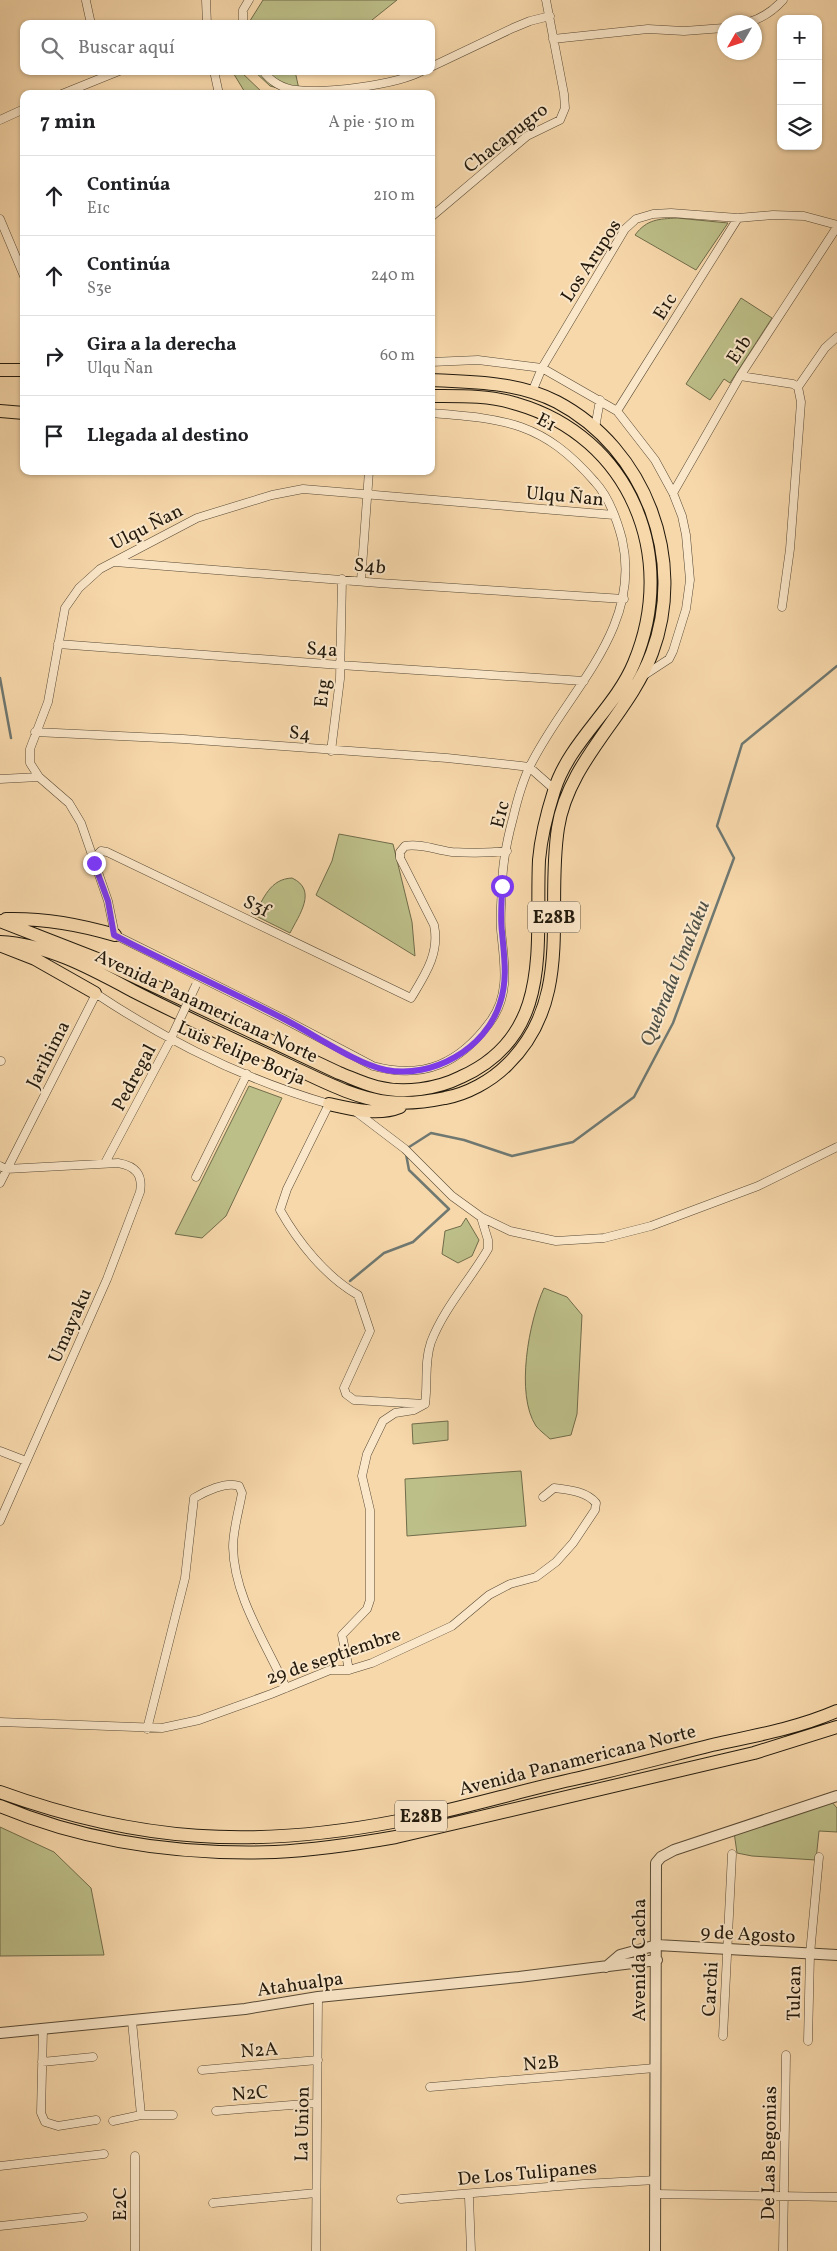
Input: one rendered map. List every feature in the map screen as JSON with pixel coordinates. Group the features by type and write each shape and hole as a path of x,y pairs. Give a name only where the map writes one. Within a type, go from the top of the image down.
{"highway":[{"path":"0,370 20,370"},
{"name":"Avenida Panamericana Norte","path":"0,942 45,949 197,1023 358,1095 389,1102 448,1098 487,1080 519,1053 538,1023 548,995 554,965 553,872 560,815 579,773 596,744 621,712 651,655 664,604 665,571 656,526 643,489 621,455 595,428 556,402 532,392 478,382 435,380"},
{"name":"Avenida Panamericana Norte","path":"0,920 94,958 192,1005 361,1082 377,1087 394,1090 443,1084 468,1074 499,1052 513,1034 529,1006 539,958 539,857 554,789 572,754 632,667 648,618 652,581 650,556 632,498 620,476 600,453 559,421 516,403 435,396"},
{"path":"0,411 20,413"},
{"path":"0,920 53,920 83,925 114,935"},
{"path":"0,946 35,959 96,994"},
{"path":"329,1104 351,1109 383,1111 410,1102"},
{"name":"Avenida Panamericana Norte","path":"0,1792 50,1810 130,1829 213,1838 254,1839 298,1836 409,1819 649,1763 795,1725 837,1711"},
{"name":"Avenida Panamericana Norte","path":"0,1806 65,1829 128,1843 199,1851 276,1852 342,1846 396,1837 754,1753 837,1727"}],"street":[{"path":"206,0 207,20"},
{"path":"243,20 243,10 248,0"},
{"name":"Chacapugro","path":"435,214 527,136 560,120 565,108 564,94 546,0"},
{"path":"762,17 774,10 783,0"},
{"path":"86,1 90,20"},
{"path":"435,65 513,28 550,16"},
{"path":"554,38 648,29 684,31 717,29"},
{"path":"82,90 102,75"},
{"path":"215,75 217,90"},
{"path":"268,75 280,86 295,90 313,90 379,84 414,75"},
{"path":"0,120 20,111"},
{"name":"Los Arupos","path":"532,392 542,368 625,229 636,219 653,214 671,213 738,218 773,215 804,216 837,226"},
{"name":"E1c","path":"618,411 738,218"},
{"path":"0,219 20,266"},
{"name":"E1b","path":"673,493 740,376 837,226"},
{"path":"782,607 790,549 801,402 798,387 825,348 837,337"},
{"path":"435,362 478,360 542,368 618,411 655,460 673,493 684,525 690,580 679,638 669,660 639,678"},
{"path":"740,376 793,384 798,387"},
{"path":"595,428 600,400"},
{"name":"E1","path":"435,413 490,418 532,430 550,440 567,452 600,487 614,515"},
{"path":"361,581 369,475"},
{"name":"Ulqu Ñan","path":"114,935 108,901 81,823 69,803 39,776 30,763 30,749 35,732 48,702 65,608 79,588 100,569 197,518 272,495 303,490 614,515"},
{"name":"E1c","path":"114,935 284,1019 373,1066 386,1070 411,1072 432,1068 450,1060 474,1042 492,1019 499,1006 505,986 505,951 501,931 502,886 512,821 529,768 564,708 584,681 608,640 624,599 626,567 620,531 614,515"},
{"name":"S4b","path":"114,562 624,599"},
{"name":"E1g","path":"331,751 340,665 342,579"},
{"name":"S4a","path":"58,644 584,681"},
{"name":"S4","path":"35,732 183,739 447,758 529,768"},
{"path":"529,768 554,789"},
{"path":"0,779 39,776"},
{"name":"S3f","path":"94,863 97,854 101,851 108,852 410,998 427,971 435,950 437,937 434,925 400,858 400,852 404,846 412,845 451,852 483,853 507,851"},
{"name":"Pedregal","path":"105,1163 172,1037 200,977"},
{"name":"Luis Felipe Borja","path":"96,994 172,1037 247,1074 292,1093 329,1104"},
{"name":"Jarihima","path":"0,1183 3,1167 96,994"},
{"path":"196,1178 247,1074"},
{"path":"329,1104 287,1189 280,1210 299,1239 329,1273 344,1287 358,1295 370,1331 344,1388 346,1394 354,1400 425,1404"},
{"path":"351,1109 398,1143 452,1196 481,1217 510,1231 556,1241 604,1238 651,1226 758,1186 837,1147"},
{"name":"Umayaku","path":"0,1522 107,1279 140,1192 142,1181 136,1170 128,1165 105,1163 3,1167"},
{"path":"425,1404 428,1386 426,1369 432,1342 454,1302 488,1249 488,1240 481,1217"},
{"path":"349,1670 342,1635 367,1609 370,1600 370,1510 362,1476 367,1454 383,1421 395,1413 414,1410 425,1404"},
{"path":"0,1452 26,1461"},
{"path":"147,1729 185,1578 194,1498 204,1492 234,1484 239,1486 242,1493 233,1546 236,1571 243,1598 286,1688"},
{"name":"29 de septiembre","path":"0,1722 147,1729 162,1728 199,1720 330,1670 349,1670 372,1663 452,1626 489,1595 510,1584 536,1577 556,1562 574,1543 595,1510 596,1503 591,1497 580,1492 554,1488 543,1497"},
{"name":"Avenida Cacha","path":"655,2251 656,1866 661,1857 674,1850 837,1796"},
{"name":"Carchi","path":"723,2036 732,1854"},
{"name":"Tulcan","path":"808,2041 810,1954 819,1858"},
{"name":"9 de Agosto","path":"656,1945 837,1955"},
{"name":"Atahualpa","path":"605,1967 620,1955 656,1945"},
{"name":"Atahualpa","path":"0,2033 132,2021 207,2011 245,2009 318,1997 656,1960"},
{"name":"La Union","path":"316,2251 318,1997"},
{"path":"132,2021 141,2115"},
{"path":"43,2029 41,2112 45,2122 58,2126 96,2120"},
{"name":"De Las Begonias","path":"783,2251 786,2055"},
{"path":"42,2062 93,2057"},
{"name":"N2A","path":"202,2070 318,2060"},
{"name":"N2B","path":"430,2087 655,2068"},
{"name":"N2C","path":"216,2111 317,2103"},
{"path":"113,2122 141,2115 173,2115"},
{"path":"0,2166 104,2154"},
{"name":"E2C","path":"135,2156 136,2251"},
{"name":"De Los Tulipanes","path":"401,2199 656,2180"},
{"path":"213,2203 316,2193"},
{"path":"655,2194 837,2197"},
{"path":"469,2197 471,2251"},
{"path":"0,2226 83,2218"}],"green space":[{"path":"263,0 397,0 372,20 250,20"},
{"path":"234,75 244,75 260,90 244,90"},
{"path":"258,75 296,75 299,90 285,90 270,86"},
{"path":"677,218 728,223 696,270 635,235 649,223"},
{"path":"741,298 772,318 730,383 724,379 710,400 686,384"},
{"path":"339,834 393,844 412,922 415,956 316,895 332,861"},
{"path":"292,878 300,883 304,889 305,896 301,911 290,933 254,915 268,890 284,879"},
{"path":"249,1086 282,1098 226,1216 202,1238 175,1234"},
{"path":"466,1218 479,1240 472,1256 458,1263 442,1254 445,1231 461,1226"},
{"path":"544,1288 567,1297 582,1315 577,1414 571,1435 550,1439 536,1426 530,1412 526,1396 525,1377 526,1357 533,1319"},
{"path":"448,1421 448,1440 413,1444 412,1424"},
{"path":"521,1471 526,1526 407,1536 405,1479"},
{"path":"830,1800 837,1808 837,1832 819,1831 816,1860 752,1856 737,1853 734,1832"},
{"path":"0,1827 54,1852 91,1888 104,1955 0,1956"}],"waterway":[{"name":"Quebrada UmaYaku","path":"406,1149 431,1133 464,1140 512,1156 573,1142 634,1097 673,1023 734,858 717,826 742,744 837,666"},
{"path":"0,678 11,738"},
{"name":"Quebrada UmaYaku","path":"350,1281 384,1253 413,1242 449,1209 409,1170 406,1154"}],"route":[{"path":"94,863 108,901 114,935 284,1019 373,1066 386,1070 411,1072 432,1068 461,1053 483,1031 499,1006 505,986 505,951 501,931 502,886"}]}
